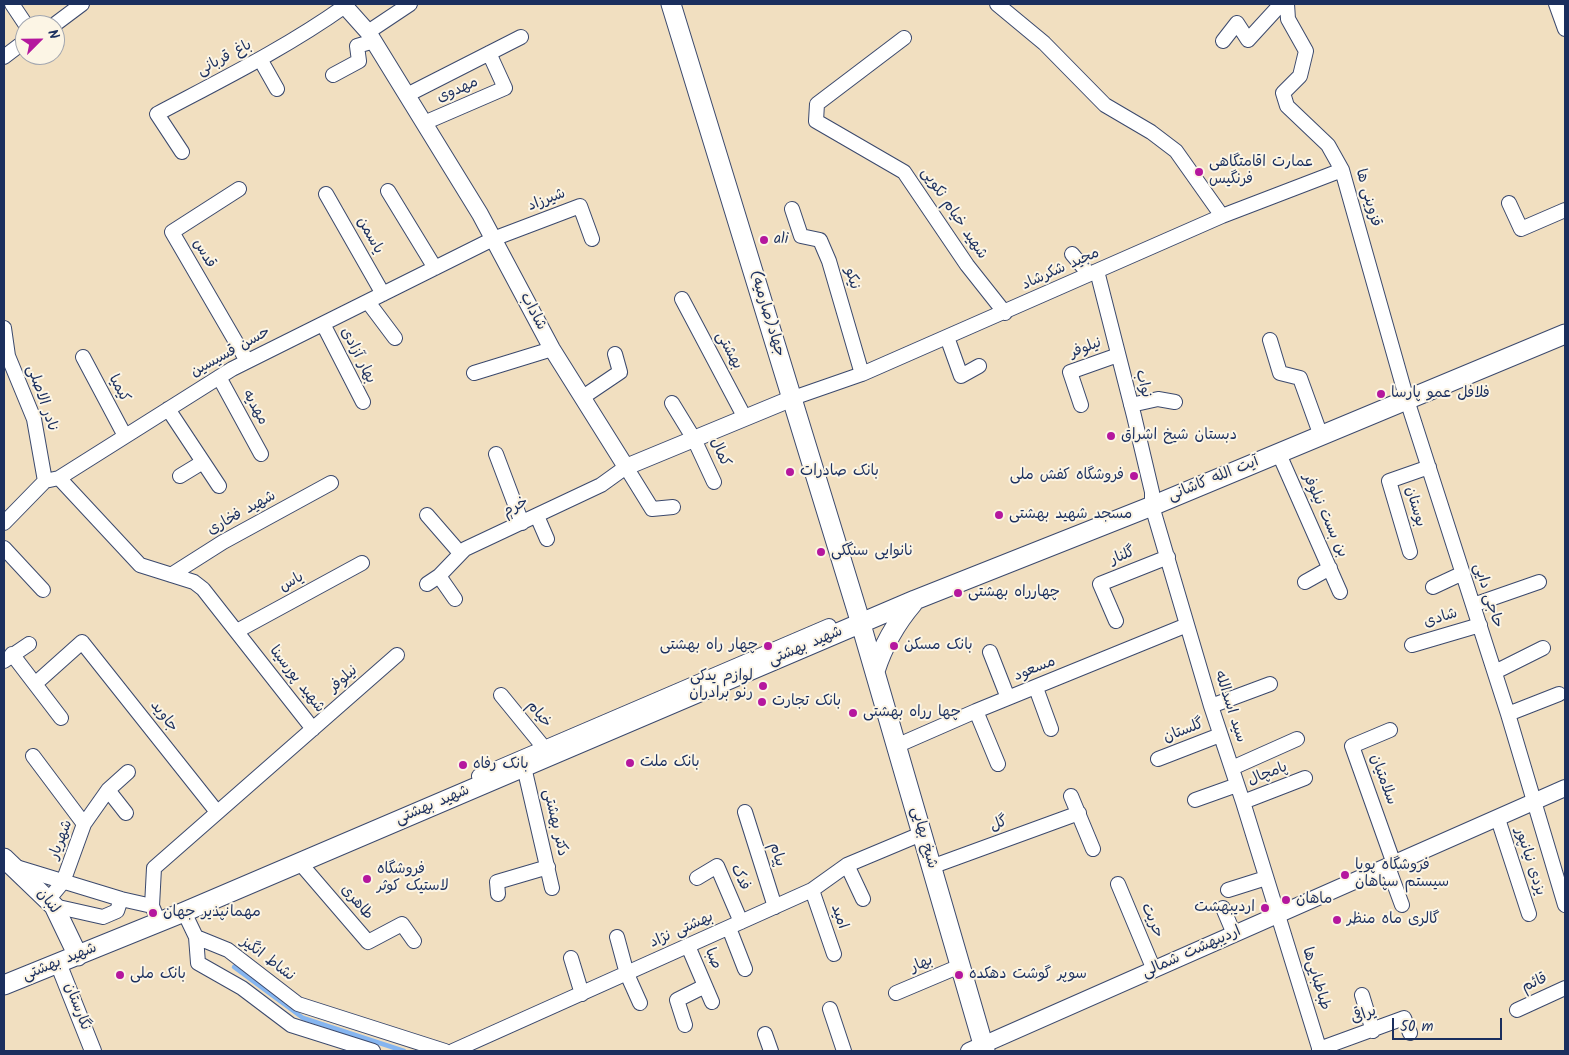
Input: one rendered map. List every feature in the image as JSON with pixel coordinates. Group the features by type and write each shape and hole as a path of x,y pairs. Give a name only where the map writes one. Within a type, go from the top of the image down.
{"main road":[{"name":"جهاد(صارمیه)","path":"671,4 793,398 854,622"},
{"name":"آیت الله کاشانی","path":"854,622 915,600 1152,506 1565,334"},
{"path":"875,671 886,643 900,618 915,600"},
{"name":"شیخ بهایی","path":"854,622 875,671 960,966 979,1049"},
{"name":"شهید بهشتی","path":"4,985 58,963 76,952 155,914 184,912 524,767 548,751 854,622"},
{"name":"لنبان","path":"10,862 51,902 76,952"}],"street":[{"path":"12,4 19,15"},
{"path":"65,17 82,4"},
{"path":"333,75 359,61 357,46 371,37 410,4"},
{"path":"997,4 1044,43 1105,105 1151,132 1176,151 1222,216"},
{"path":"1223,41 1237,24 1248,40 1280,4"},
{"name":"قزوینی ها","path":"1287,4 1288,19 1306,51 1300,76 1283,93 1287,106 1328,145 1342,170 1407,400"},
{"path":"1556,4 1565,29"},
{"name":"شاداب","path":"344,5 371,37 407,95 493,239 552,349 626,467"},
{"name":"باغ قربانی","path":"182,152 157,114 316,27 344,5"},
{"path":"407,95 521,37"},
{"name":"شهید خیام نکویی","path":"904,38 817,104 816,121 904,172 967,265 1005,313"},
{"path":"4,57 15,49"},
{"name":"مهدوی","path":"424,123 505,88 489,53"},
{"path":"260,59 278,89"},
{"name":"مجید شکرشاد","path":"793,398 862,374 1005,313 1222,216 1342,170"},
{"name":"قدس","path":"239,189 172,232 247,361"},
{"path":"388,191 435,268"},
{"name":"یاسمن","path":"326,194 383,294"},
{"path":"1509,203 1521,229 1565,210"},
{"name":"شیرزاد","path":"493,239 580,206 592,239"},
{"name":"نیکو","path":"792,209 801,236 820,240 829,261 862,374"},
{"name":"حسن قسیسین","path":"4,523 52,479 219,377 247,361 493,239"},
{"path":"1072,254 1093,273"},
{"name":"نواب","path":"1093,273 1131,405 1152,492 1152,506"},
{"name":"بهشتی","path":"682,300 745,418"},
{"path":"368,302 395,338"},
{"name":"بهار آزادی","path":"322,324 363,402"},
{"name":"نادر الاصلی","path":"4,328 8,356 34,419 52,479"},
{"path":"947,337 961,376 979,366"},
{"path":"1270,340 1280,373 1300,378 1321,436"},
{"path":"474,373 552,349"},
{"path":"582,397 620,372 615,354"},
{"name":"نیلوفر","path":"1082,405 1070,372 1118,355"},
{"name":"کیمیا","path":"83,357 125,436"},
{"name":"مهدیه","path":"219,377 261,454"},
{"path":"674,507 652,509 626,467 793,398"},
{"path":"1131,405 1158,399 1175,402"},
{"name":"حاجی دایی","path":"1407,400 1536,802 1565,905"},
{"name":"کمال","path":"672,403 694,439 714,482"},
{"path":"168,408 219,486"},
{"path":"496,454 522,523"},
{"name":"بن بست نیلوفر","path":"1278,454 1340,592"},
{"path":"180,476 203,462"},
{"name":"خرم","path":"427,584 439,576 460,553 600,485 626,467"},
{"name":"بوستان","path":"1410,552 1389,481 1429,467"},
{"name":"شهید پورسینا","path":"52,479 140,565 194,582 203,589 238,631 313,729 154,868 155,914"},
{"name":"شهید فخاری","path":"171,575 223,542 331,483"},
{"name":"سید اسدالله","path":"1152,506 1210,706 1232,768 1278,916"},
{"path":"427,515 460,553"},
{"path":"537,516 547,539"},
{"path":"4,548 43,590"},
{"name":"گلنار","path":"1116,622 1100,584 1168,557"},
{"name":"یاس","path":"238,631 362,563"},
{"path":"1305,582 1330,568"},
{"path":"1433,587 1463,573"},
{"path":"439,576 455,599"},
{"path":"1473,606 1539,582"},
{"name":"مسعود","path":"896,746 976,711 1187,625"},
{"name":"شادی","path":"1412,645 1480,625"},
{"name":"جاوید","path":"35,684 82,642 217,812"},
{"path":"29,644 8,658 35,684 61,718"},
{"path":"1495,672 1543,648"},
{"path":"990,652 1008,698"},
{"name":"نیلوفر","path":"313,729 398,655"},
{"path":"1210,706 1270,684"},
{"path":"1036,688 1051,729"},
{"path":"1508,714 1559,694"},
{"name":"خیام","path":"500,696 548,751"},
{"path":"976,711 998,764"},
{"name":"سلامتیان","path":"1390,730 1352,746 1391,866"},
{"name":"گلستان","path":"1158,759 1220,735"},
{"path":"1232,768 1297,739"},
{"name":"شهید بهشتی","path":"155,914 548,751"},
{"path":"33,756 84,824"},
{"name":"دکتر بهشتی","path":"524,767 552,888"},
{"name":"شهریار","path":"51,902 64,882 84,824 108,790 128,772"},
{"name":"پامچال","path":"1243,802 1305,778"},
{"path":"1195,800 1237,785"},
{"name":"اردیبهشت شمالی","path":"979,1049 1565,788"},
{"path":"108,790 126,812"},
{"path":"1071,796 1093,849"},
{"name":"پیام","path":"745,812 775,907"},
{"name":"گل","path":"931,867 1079,813"},
{"name":"یزدی نیانپور","path":"1498,819 1529,914"},
{"name":"بهشتی نژاد","path":"453,1051 812,890 848,865 921,834"},
{"path":"10,862 64,882 121,899 155,914"},
{"name":"طاهری","path":"300,863 368,942 402,924 414,941"},
{"path":"848,865 863,900"},
{"name":"فدک","path":"697,878 717,866 735,925"},
{"path":"1391,866 1402,905"},
{"path":"498,894 497,882 548,867"},
{"path":"1228,890 1266,878"},
{"name":"حریت","path":"1118,884 1154,970"},
{"name":"امید","path":"812,890 834,954"},
{"path":"51,902 103,918 117,912 121,899"},
{"path":"1223,908 1234,934"},
{"path":"184,912 196,937 198,963 242,988 291,1025 372,1051"},
{"name":"طباطبایی‌ها","path":"1278,916 1320,1050"},
{"path":"735,925 745,969"},
{"name":"نشاط انگیز","path":"196,937 228,950 298,1004 444,1051"},
{"path":"618,937 627,974 640,1003"},
{"name":"صبا","path":"688,946 712,1002"},
{"name":"شهید بهشتی","path":"4,976 76,952"},
{"path":"572,958 582,994"},
{"name":"نگارستان","path":"58,963 93,1051"},
{"name":"بهار","path":"896,993 960,966"},
{"name":"صبا","path":"684,1025 677,1000 705,986"},
{"name":"قائم","path":"1517,1010 1565,988"},
{"path":"1362,994 1373,1031"},
{"path":"830,1009 844,1051"},
{"name":"یراقی","path":"1320,1050 1404,1018 1410,1032"},
{"path":"764,1034 771,1051"}],"waterway":[{"path":"234,967 303,1018 404,1051"}],"place":[{"name":"عمارت اقامتگاهی فرنگیس","path":"1199,172"},
{"name":"ali","path":"764,240"},
{"name":"فلافل عمو پارسا","path":"1381,394"},
{"name":"دبستان شیخ اشراق","path":"1111,436"},
{"name":"بانک صادرات","path":"790,472"},
{"name":"فروشگاه کفش ملی","path":"1134,476"},
{"name":"مسجد شهید بهشتی","path":"999,515"},
{"name":"نانوایی سنگکی","path":"821,552"},
{"name":"چهارراه بهشتی","path":"958,593"},
{"name":"چهار راه بهشتی","path":"768,646"},
{"name":"بانک مسکن","path":"894,646"},
{"name":"لوازم یدکی رنو برادران","path":"763,686"},
{"name":"بانک تجارت","path":"762,702"},
{"name":"چها رراه بهشتی","path":"853,713"},
{"name":"بانک ملت","path":"630,763"},
{"name":"بانک رفاه","path":"463,765"},
{"name":"فروشگاه پویا سیستم سپاهان","path":"1345,875"},
{"name":"فروشگاه لاستیک کوثر","path":"367,879"},
{"name":"ماهان","path":"1286,900"},
{"name":"اردیبهشت","path":"1265,908"},
{"name":"مهمانپذیر جهان","path":"153,913"},
{"name":"گالری ماه منظر","path":"1337,920"},
{"name":"بانک ملی","path":"120,975"},
{"name":"سوپر گوشت دهکده","path":"959,975"}]}
